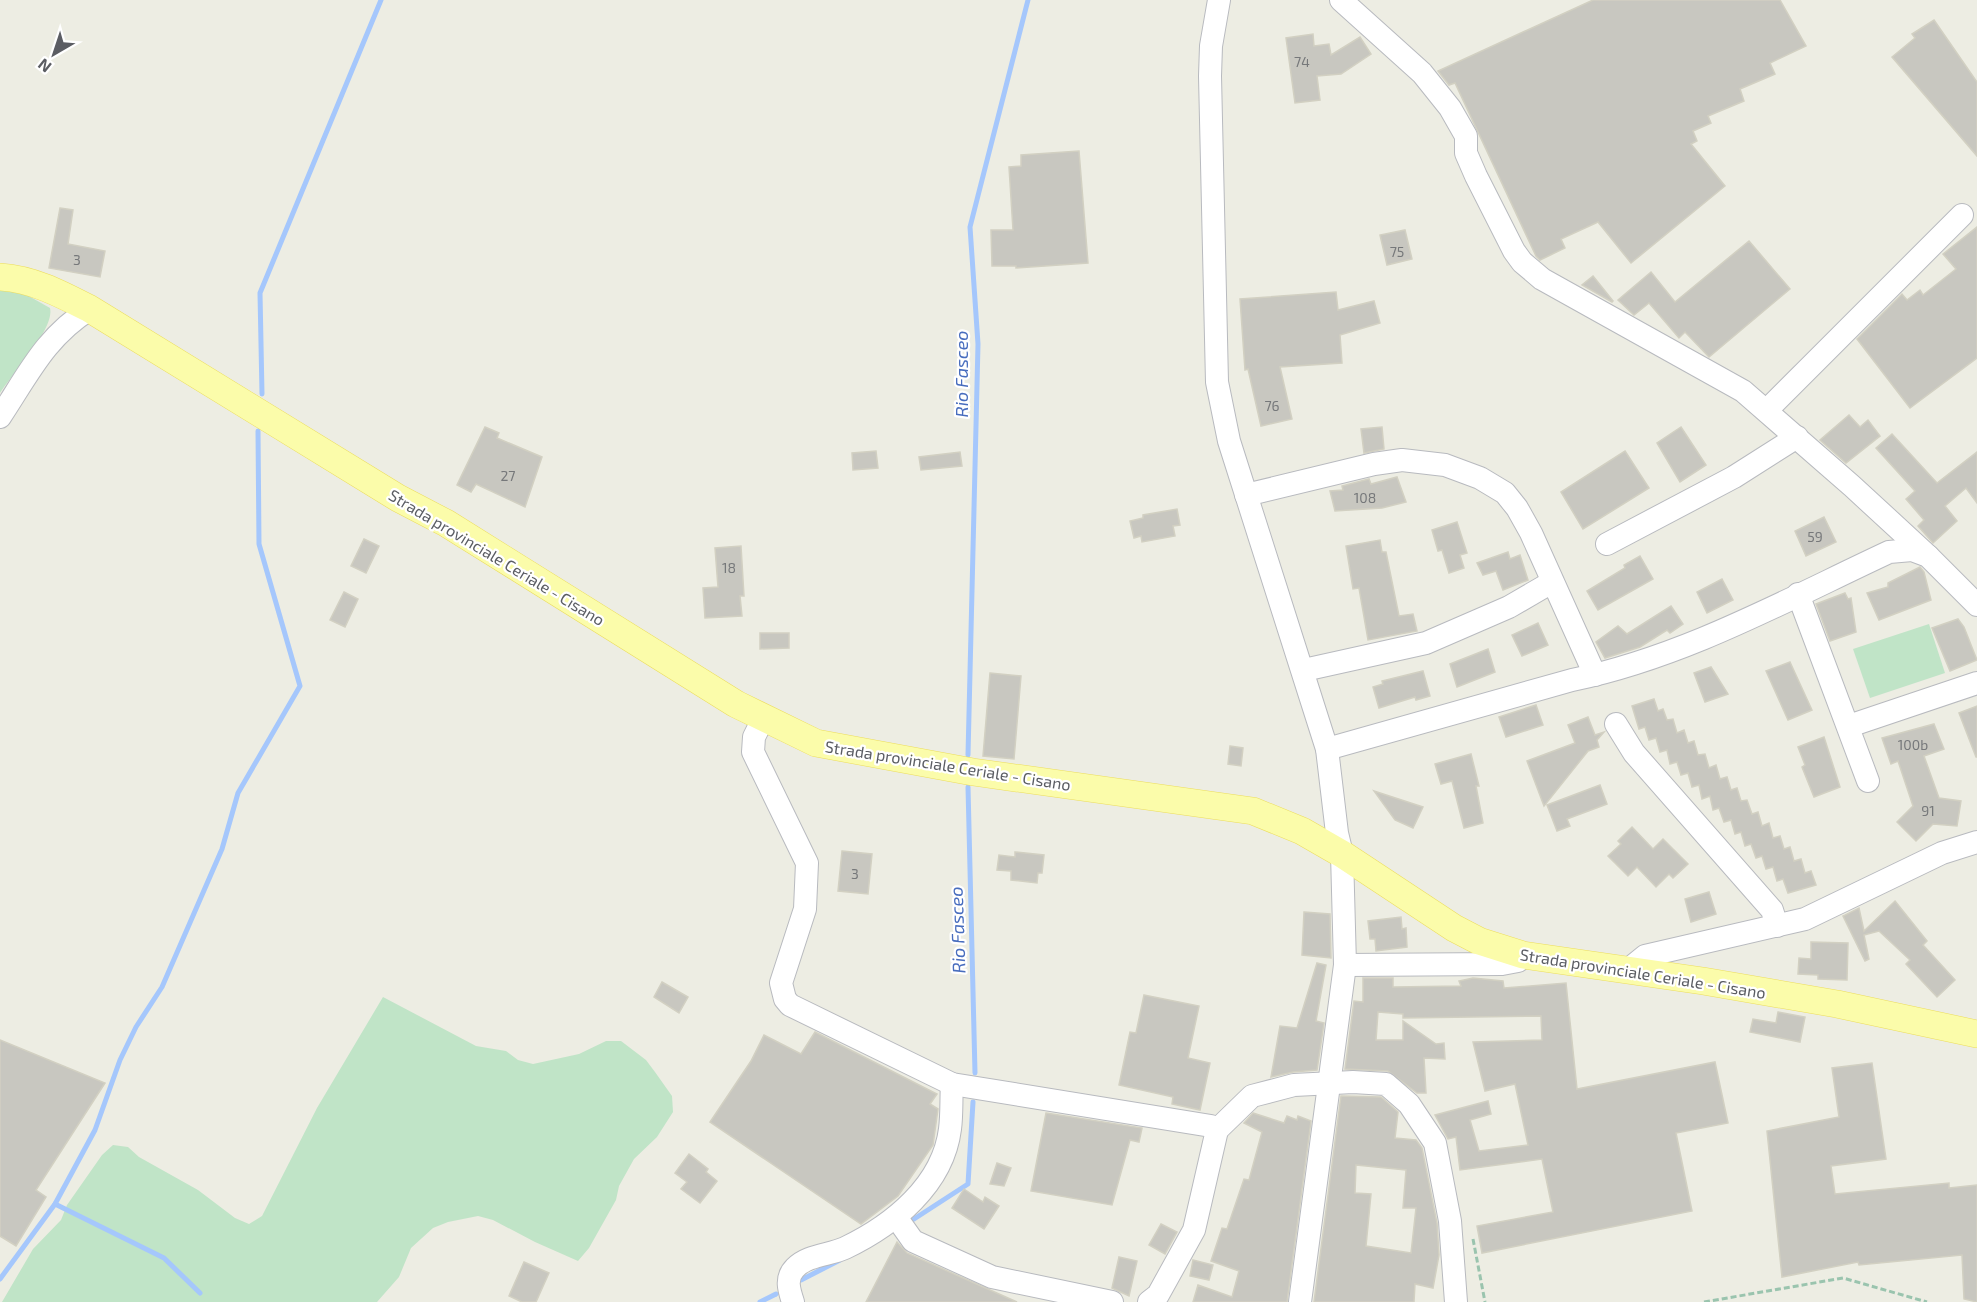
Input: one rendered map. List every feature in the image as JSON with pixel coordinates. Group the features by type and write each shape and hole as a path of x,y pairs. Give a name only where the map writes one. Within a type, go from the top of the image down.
{"main road":[{"name":"Strada provinciale Ceriale - Cisano","path":"0,277 19,278 54,290 90,309 398,498 446,523 763,719 816,743 879,757 1253,811 1302,831 1342,854 1454,928 1479,941 1523,955 1629,969 1838,1004 1977,1034"}],"street":[{"path":"1205,0 1218,11 1210,76 1217,382 1229,441 1304,670 1327,749 1337,833 1342,854 1345,965 1300,1302"},
{"path":"1341,0 1422,73 1450,108 1466,136 1466,153 1476,176 1522,262 1542,279 1734,386 1767,410 1928,556 1977,605"},
{"path":"1767,410 1962,215"},
{"path":"0,417 49,342 68,323 90,309"},
{"path":"1607,544 1734,477 1797,437"},
{"path":"1246,495 1374,464 1402,460 1445,465 1480,478 1505,493 1531,533 1595,675"},
{"path":"1327,749 1595,675 1698,641 1889,552 1912,550 1928,556"},
{"path":"1304,670 1426,643 1509,607 1552,582"},
{"path":"1798,594 1868,781"},
{"path":"1849,726 1977,683"},
{"path":"763,719 754,737 753,752 807,863 806,909 781,983 785,999 797,1009 952,1084 1211,1126 1217,1130"},
{"path":"1616,724 1634,753 1772,910 1777,926"},
{"path":"1629,969 1645,956 1805,919 1942,853 1977,842"},
{"path":"1345,965 1502,964 1518,961 1523,955"},
{"path":"1149,1302 1158,1295 1194,1230 1217,1130 1252,1096 1294,1085 1330,1083 1386,1084 1409,1104 1436,1143 1450,1221 1456,1302"},
{"path":"793,1302 788,1283 794,1268 808,1259 838,1251 865,1239 896,1217 922,1192 940,1162 950,1131 952,1084"},
{"path":"896,1217 913,1241 992,1278 1112,1302"}],"path":[{"path":"1704,1302 1843,1278 1927,1302"}],"green space":[{"path":"0,286 18,290 50,308 50,317 40,339 0,393"},
{"path":"1929,624 1945,673 1870,698 1853,649"},
{"path":"383,997 476,1046 506,1051 518,1060 533,1064 579,1054 606,1041 621,1041 646,1060 655,1072 672,1096 673,1112 657,1137 634,1159 619,1186 616,1200 589,1248 578,1261 493,1220 478,1216 448,1222 433,1228 411,1248 399,1277 377,1302 2,1302 33,1249 61,1220 67,1205 102,1155 113,1145 128,1147 139,1157 198,1190 235,1218 249,1224 262,1216 317,1108"}],"building":[{"path":"1593,0 1780,0 1806,46 1770,63 1775,74 1740,89 1744,101 1708,116 1711,123 1693,131 1697,141 1691,144 1725,186 1631,263 1598,222 1561,239 1565,248 1540,260 1536,256 1455,83 1449,85 1438,71"},
{"path":"1934,20 1977,82 1977,156 1892,57 1915,38 1912,34"},
{"path":"1313,34 1314,46 1329,44 1331,55 1360,37 1371,54 1341,74 1317,76 1320,100 1295,103 1286,38"},
{"path":"1079,151 1088,263 1016,268 1016,266 992,266 991,230 1013,230 1009,167 1021,166 1021,155"},
{"path":"60,208 73,210 68,244 105,251 100,277 49,268"},
{"path":"1977,227 1977,358 1910,408 1857,339 1902,294 1907,300 1920,290 1923,295 1956,269 1943,254"},
{"path":"1405,230 1412,259 1387,265 1380,235"},
{"path":"1749,241 1790,289 1709,357 1685,332 1679,338 1649,303 1634,315 1618,300 1651,272 1675,302"},
{"path":"1593,276 1613,301 1612,302 1582,285"},
{"path":"1336,292 1338,310 1374,301 1380,323 1340,335 1342,363 1280,367 1292,419 1261,426 1248,369 1245,370 1240,299"},
{"path":"1849,415 1860,427 1868,420 1880,436 1846,463 1820,440"},
{"path":"485,427 499,433 497,438 542,457 525,507 476,484 471,492 457,485"},
{"path":"1382,427 1384,449 1364,453 1361,429"},
{"path":"1681,427 1706,465 1680,482 1657,443"},
{"path":"1892,434 1937,483 1977,452 1977,503 1966,488 1945,506 1957,521 1933,543 1918,526 1924,520 1906,499 1915,491 1876,448"},
{"path":"876,451 878,468 853,470 852,453"},
{"path":"1625,451 1649,488 1583,529 1561,492"},
{"path":"960,452 962,466 921,470 919,457"},
{"path":"1397,477 1406,502 1382,508 1335,511 1330,491 1343,490 1342,486 1369,479 1371,484"},
{"path":"1177,509 1180,525 1173,526 1175,536 1142,542 1141,536 1134,538 1130,521 1143,518 1143,515"},
{"path":"1824,517 1836,542 1806,556 1795,531"},
{"path":"1457,522 1467,553 1460,555 1464,568 1449,573 1442,550 1438,551 1432,530"},
{"path":"364,539 379,546 366,573 351,566"},
{"path":"1380,540 1382,552 1386,552 1399,616 1413,614 1417,631 1368,640 1359,588 1353,589 1346,546"},
{"path":"741,546 744,596 740,596 742,616 705,618 703,588 718,587 715,548"},
{"path":"1508,552 1510,559 1520,555 1528,580 1503,590 1496,571 1483,575 1477,563"},
{"path":"1640,556 1653,579 1598,610 1587,591"},
{"path":"1920,567 1924,572 1931,600 1879,620 1867,593 1888,587 1888,583"},
{"path":"1722,579 1733,600 1707,613 1697,592"},
{"path":"344,592 358,599 345,627 330,620"},
{"path":"1845,593 1848,599 1851,598 1856,632 1830,641 1816,604"},
{"path":"1671,606 1683,624 1670,633 1667,630 1640,647 1605,658 1596,642 1618,626 1627,634"},
{"path":"1958,619 1964,627 1977,660 1950,671 1932,628"},
{"path":"1538,623 1548,645 1522,656 1512,635"},
{"path":"760,633 789,633 789,648 760,649"},
{"path":"1488,649 1495,672 1457,687 1450,664"},
{"path":"1790,662 1812,710 1788,720 1766,671"},
{"path":"1711,667 1728,694 1705,702 1694,673"},
{"path":"1423,671 1430,696 1416,700 1415,697 1379,708 1373,687 1383,684 1382,681"},
{"path":"990,673 1021,676 1014,759 983,756"},
{"path":"1654,699 1658,711 1663,709 1667,720 1673,719 1677,733 1684,730 1688,743 1694,741 1698,755 1705,754 1709,768 1716,765 1720,779 1727,777 1731,790 1737,788 1741,801 1747,800 1752,814 1758,812 1762,826 1769,823 1773,838 1780,836 1784,849 1790,847 1794,861 1801,859 1805,873 1811,871 1816,885 1788,893 1783,879 1777,881 1773,867 1766,869 1762,856 1756,858 1751,844 1745,846 1741,832 1735,834 1731,820 1724,822 1719,808 1713,810 1710,796 1702,799 1699,785 1692,787 1688,773 1681,775 1677,762 1670,764 1667,750 1660,752 1656,738 1649,740 1645,727 1639,729 1632,706"},
{"path":"1536,705 1543,725 1506,737 1499,717"},
{"path":"1977,706 1977,757 1976,757 1959,713"},
{"path":"1588,717 1595,735 1604,732 1597,740 1599,747 1588,751 1544,806 1527,761 1575,743 1568,725"},
{"path":"1934,724 1944,749 1924,756 1939,798 1961,801 1957,826 1933,824 1916,841 1897,822 1913,806 1898,761 1891,764 1882,738"},
{"path":"1824,737 1840,787 1814,797 1802,767 1805,765 1798,747"},
{"path":"1230,746 1243,748 1241,766 1228,764"},
{"path":"1471,754 1479,786 1476,786 1483,823 1464,828 1452,781 1441,784 1435,764"},
{"path":"1600,785 1607,804 1567,819 1570,826 1557,831 1547,805"},
{"path":"1374,791 1423,807 1413,828 1395,820"},
{"path":"1632,827 1653,849 1663,839 1688,864 1673,878 1669,874 1656,887 1637,867 1628,876 1608,856 1621,844 1618,841"},
{"path":"842,851 872,854 868,894 838,891"},
{"path":"1015,852 1044,855 1042,873 1038,873 1037,883 1011,880 1011,871 997,870 999,855 1015,857"},
{"path":"1709,892 1716,914 1691,922 1685,899"},
{"path":"1895,901 1927,941 1923,945 1955,980 1937,997 1906,964 1910,960 1879,931 1864,935 1869,959 1865,961 1843,916 1859,908 1864,931"},
{"path":"1304,912 1330,914 1331,958 1302,955"},
{"path":"1401,917 1402,929 1406,928 1407,947 1376,951 1375,939 1370,939 1368,921"},
{"path":"1811,942 1848,943 1847,980 1818,979 1818,975 1798,974 1799,958 1811,959"},
{"path":"1317,963 1326,965 1316,1021 1324,1023 1317,1070 1271,1077 1280,1026 1297,1028"},
{"path":"1363,978 1393,978 1393,987 1461,986 1459,981 1473,978 1503,981 1504,988 1566,983 1577,1089 1715,1062 1728,1123 1676,1133 1692,1211 1482,1253 1477,1226 1553,1212 1542,1159 1460,1170 1456,1137 1448,1139 1435,1115 1488,1101 1491,1114 1470,1120 1479,1151 1528,1145 1515,1084 1485,1091 1473,1042 1542,1040 1541,1016 1403,1018 1403,1014 1378,1012 1376,1040 1403,1040 1403,1021 1436,1044 1444,1043 1445,1059 1424,1058 1426,1093 1417,1093 1388,1071 1345,1069 1354,1001 1363,1002"},
{"path":"662,982 688,997 679,1013 654,997"},
{"path":"1144,995 1199,1006 1188,1058 1210,1063 1200,1110 1172,1104 1173,1097 1119,1085 1130,1032 1136,1033"},
{"path":"1778,1012 1805,1017 1800,1042 1750,1032 1753,1019 1776,1023"},
{"path":"815,1032 937,1094 930,1104 938,1109 933,1145 898,1196 861,1224 710,1122 751,1061 764,1035 801,1054"},
{"path":"0,1040 105,1083 36,1190 46,1197 16,1246 0,1236"},
{"path":"1872,1063 1886,1159 1831,1166 1835,1194 1949,1183 1949,1188 1977,1185 1977,1302 1964,1299 1962,1255 1859,1265 1858,1262 1782,1277 1767,1131 1839,1117 1832,1068"},
{"path":"1341,1096 1381,1097 1398,1112 1395,1138 1416,1140 1422,1148 1437,1223 1439,1255 1433,1288 1415,1284 1414,1302 1314,1302","holes":["1356,1165 1406,1170 1403,1208 1416,1208 1411,1253 1366,1246 1371,1194 1355,1193"]},
{"path":"1046,1113 1142,1128 1139,1142 1130,1140 1112,1205 1031,1191"},
{"path":"1253,1113 1284,1123 1287,1116 1297,1120 1298,1116 1311,1121 1287,1302 1193,1302 1198,1285 1232,1297 1239,1271 1211,1261 1222,1228 1227,1229 1244,1179 1249,1180 1262,1132 1244,1123"},
{"path":"689,1154 708,1169 706,1172 717,1181 700,1203 681,1189 687,1182 675,1173"},
{"path":"997,1163 1011,1168 1004,1186 990,1184"},
{"path":"964,1189 983,1202 985,1197 999,1206 984,1229 952,1208"},
{"path":"1161,1224 1177,1232 1165,1254 1149,1245"},
{"path":"897,1242 907,1253 1017,1302 866,1302"},
{"path":"1119,1257 1137,1261 1129,1296 1112,1288"},
{"path":"1193,1260 1213,1265 1209,1280 1190,1276"},
{"path":"524,1262 549,1273 536,1302 522,1302 509,1296"}],"waterway":[{"path":"262,394 260,293 381,0"},
{"name":"Rio Fasceo","path":"968,755 978,344 970,227 1028,0"},
{"path":"0,1279 55,1204 95,1130 120,1060 136,1027 162,987 222,849 238,793 300,686 259,544 258,431"},
{"name":"Rio Fasceo","path":"968,787 975,1073"},
{"name":"Rio Fasceo","path":"914,1219 968,1184 973,1102"},
{"path":"55,1204 164,1258 200,1293"},
{"name":"Rio Fasceo","path":"801,1280 840,1260"},
{"name":"Rio Fasceo","path":"760,1302 776,1294"}]}
